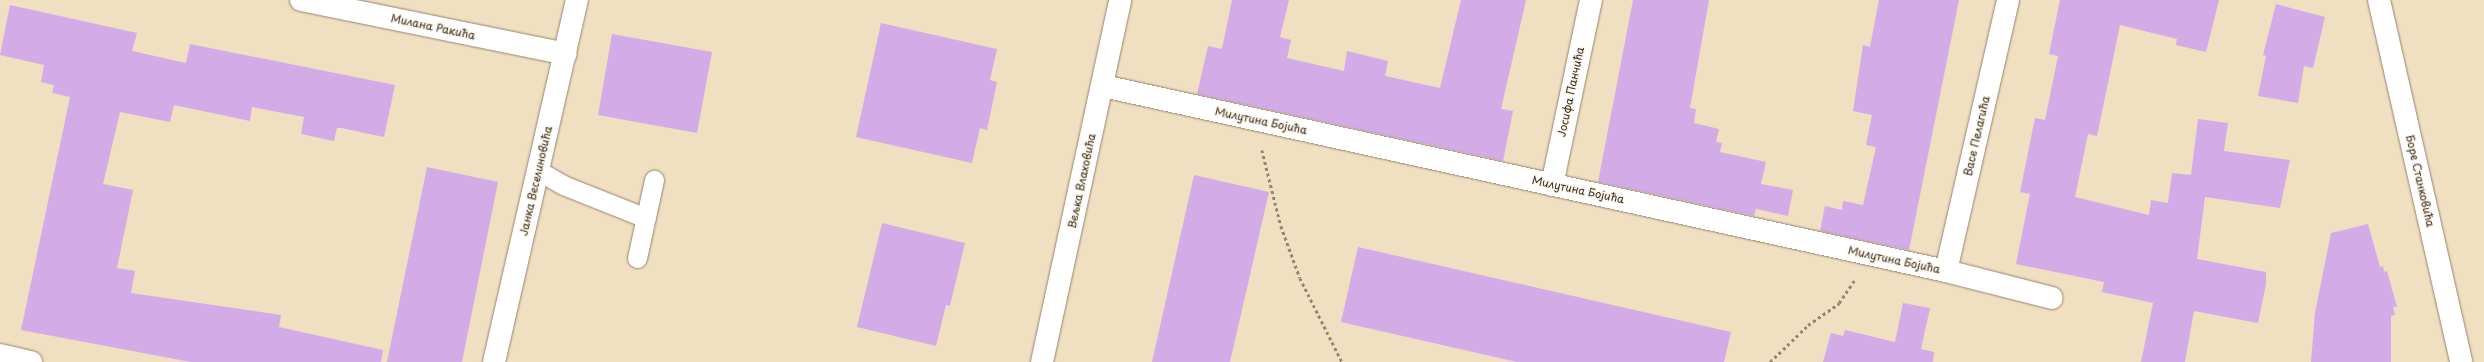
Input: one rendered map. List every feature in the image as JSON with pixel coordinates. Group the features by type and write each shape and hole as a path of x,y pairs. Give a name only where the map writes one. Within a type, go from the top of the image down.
{"street":[{"name":"Милана Ракића","path":"301,0 566,54"},
{"name":"Јанка Веселиновића","path":"494,362 566,54 577,0"},
{"name":"Вељка Влаховића","path":"1042,362 1103,86 1120,0"},
{"name":"Јосифа Панчића","path":"1552,185 1591,0"},
{"name":"Васе Пелагића","path":"1946,271 2008,0"},
{"name":"Боре Станковића","path":"2379,0 2461,362"},
{"name":"Милутина Бојића","path":"1103,86 1946,271 2052,298"},
{"path":"0,355 31,362"}],"lane":[{"path":"539,171 562,185 646,218"},
{"path":"637,258 654,180"}],"path":[{"path":"1266,122 1261,144 1281,226 1300,278 1342,362"},
{"path":"1770,362 1808,325 1839,303 1849,290 1868,254"}],"building":[{"path":"1232,0 1289,0 1280,37 1291,40 1287,58 1344,71 1347,51 1388,61 1385,76 1440,88 1461,0 1526,0 1501,109 1513,111 1503,161 1197,94 1208,46 1222,49"},
{"path":"1633,0 1709,0 1690,108 1696,109 1694,123 1719,129 1716,142 1722,143 1720,152 1766,162 1761,184 1793,190 1788,216 1756,209 1754,216 1598,182"},
{"path":"1879,0 1959,0 1909,250 1820,231 1825,206 1842,210 1843,201 1863,205 1876,147 1866,145 1872,115 1853,111 1863,45 1870,47"},
{"path":"2060,0 2219,0 2206,52 2176,45 2177,39 2120,25 2097,136 2088,134 2075,197 2149,215 2151,200 2168,203 2172,173 2191,175 2198,119 2228,123 2224,151 2290,160 2280,208 2205,197 2197,259 2266,272 2266,284 2258,323 2194,311 2185,362 2141,362 2153,303 2102,292 2104,282 2016,264 2030,194 2020,192 2035,118 2045,120 2058,56 2049,54"},
{"path":"2276,4 2325,17 2313,68 2304,66 2298,103 2258,96 2266,56 2263,55"},
{"path":"10,5 137,33 132,51 186,63 190,44 395,85 384,137 341,128 337,128 334,141 301,134 304,117 252,107 250,121 174,105 170,122 120,112 103,184 133,190 117,268 135,271 131,293 281,315 279,327 383,350 381,362 191,362 21,330 70,97 52,93 54,85 41,82 44,65 0,55"},
{"path":"881,23 997,49 990,80 997,82 987,130 980,128 972,163 856,137"},
{"path":"612,34 712,52 697,133 598,115"},
{"path":"427,167 498,182 462,362 387,362"},
{"path":"1194,175 1269,192 1230,362 1152,362"},
{"path":"882,223 965,243 950,306 946,305 936,346 857,327"},
{"path":"2368,224 2380,267 2383,266 2384,272 2387,271 2397,307 2393,307 2395,315 2391,316 2391,362 2311,362 2315,313 2331,233"},
{"path":"1358,247 1731,332 1724,362 1517,362 1341,322"},
{"path":"1903,303 1930,308 1921,349 1934,352 1933,362 1823,362 1831,333 1843,336 1845,330 1895,342"}]}
